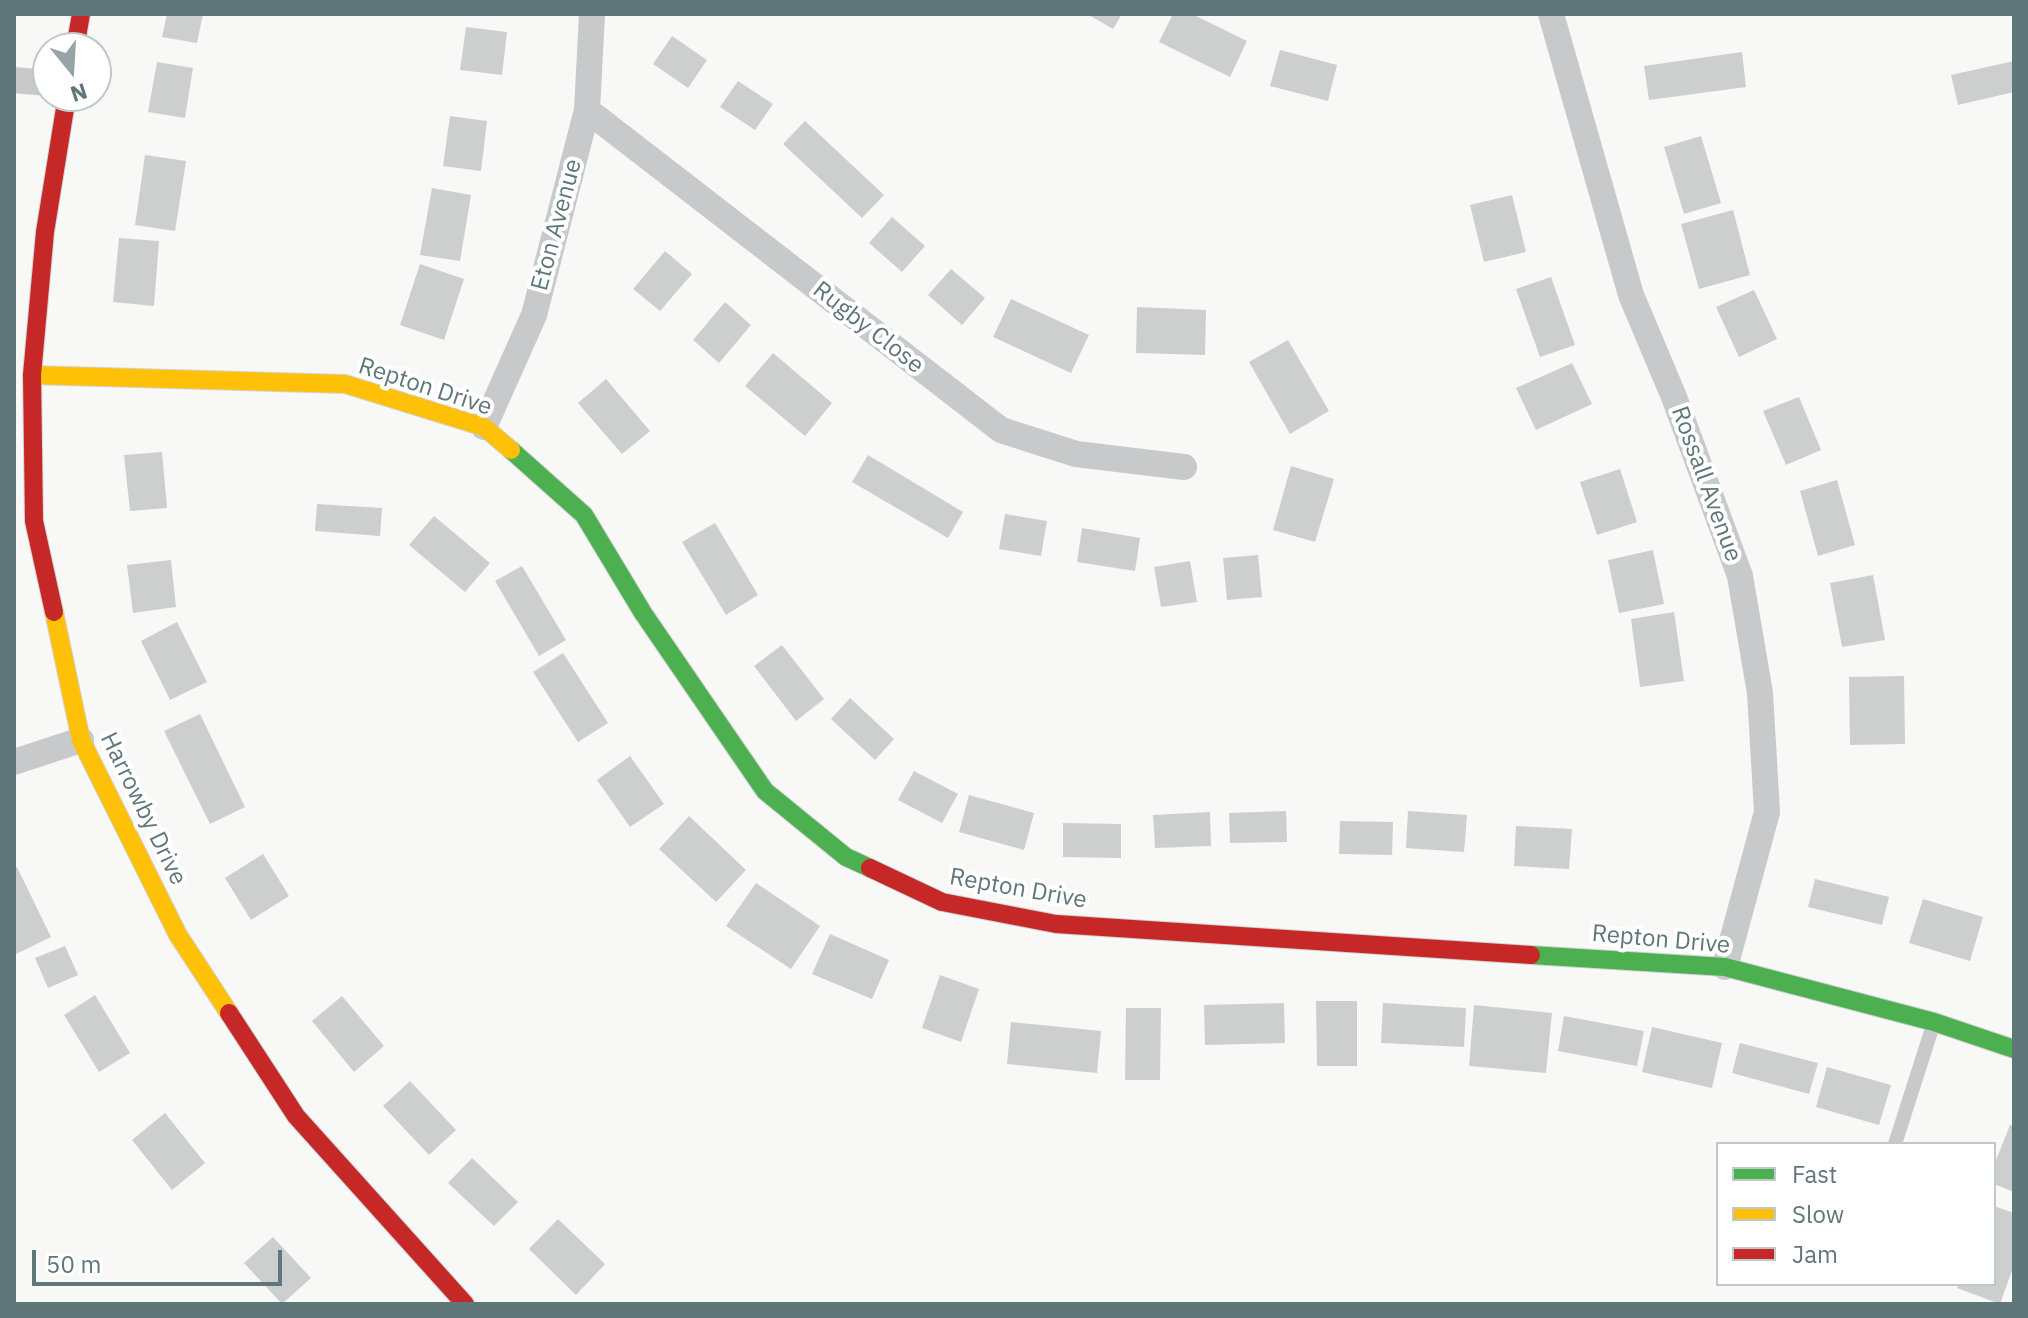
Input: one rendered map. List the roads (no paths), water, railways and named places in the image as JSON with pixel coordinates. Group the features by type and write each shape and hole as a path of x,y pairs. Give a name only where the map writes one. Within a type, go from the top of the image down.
{"street":[{"name":"Eton Avenue","path":"484,427 534,315 587,110 592,14"},
{"name":"Rossall Avenue","path":"1551,14 1631,295 1674,397 1740,576 1760,693 1767,812 1725,967"},
{"name":"Rugby Close","path":"587,110 1001,430 1076,454 1184,467"},
{"name":"Harrowby Drive","path":"64,112 45,232 32,375 34,521 81,740 178,935 296,1116 465,1304"},
{"name":"Repton Drive","path":"32,375 345,384 484,427 584,515 643,613 765,791 846,857 942,902 1056,924 1725,967 1934,1022 2014,1049"},
{"path":"14,762 81,740"}],"lane":[{"path":"1896,1142 1934,1022"}]}
